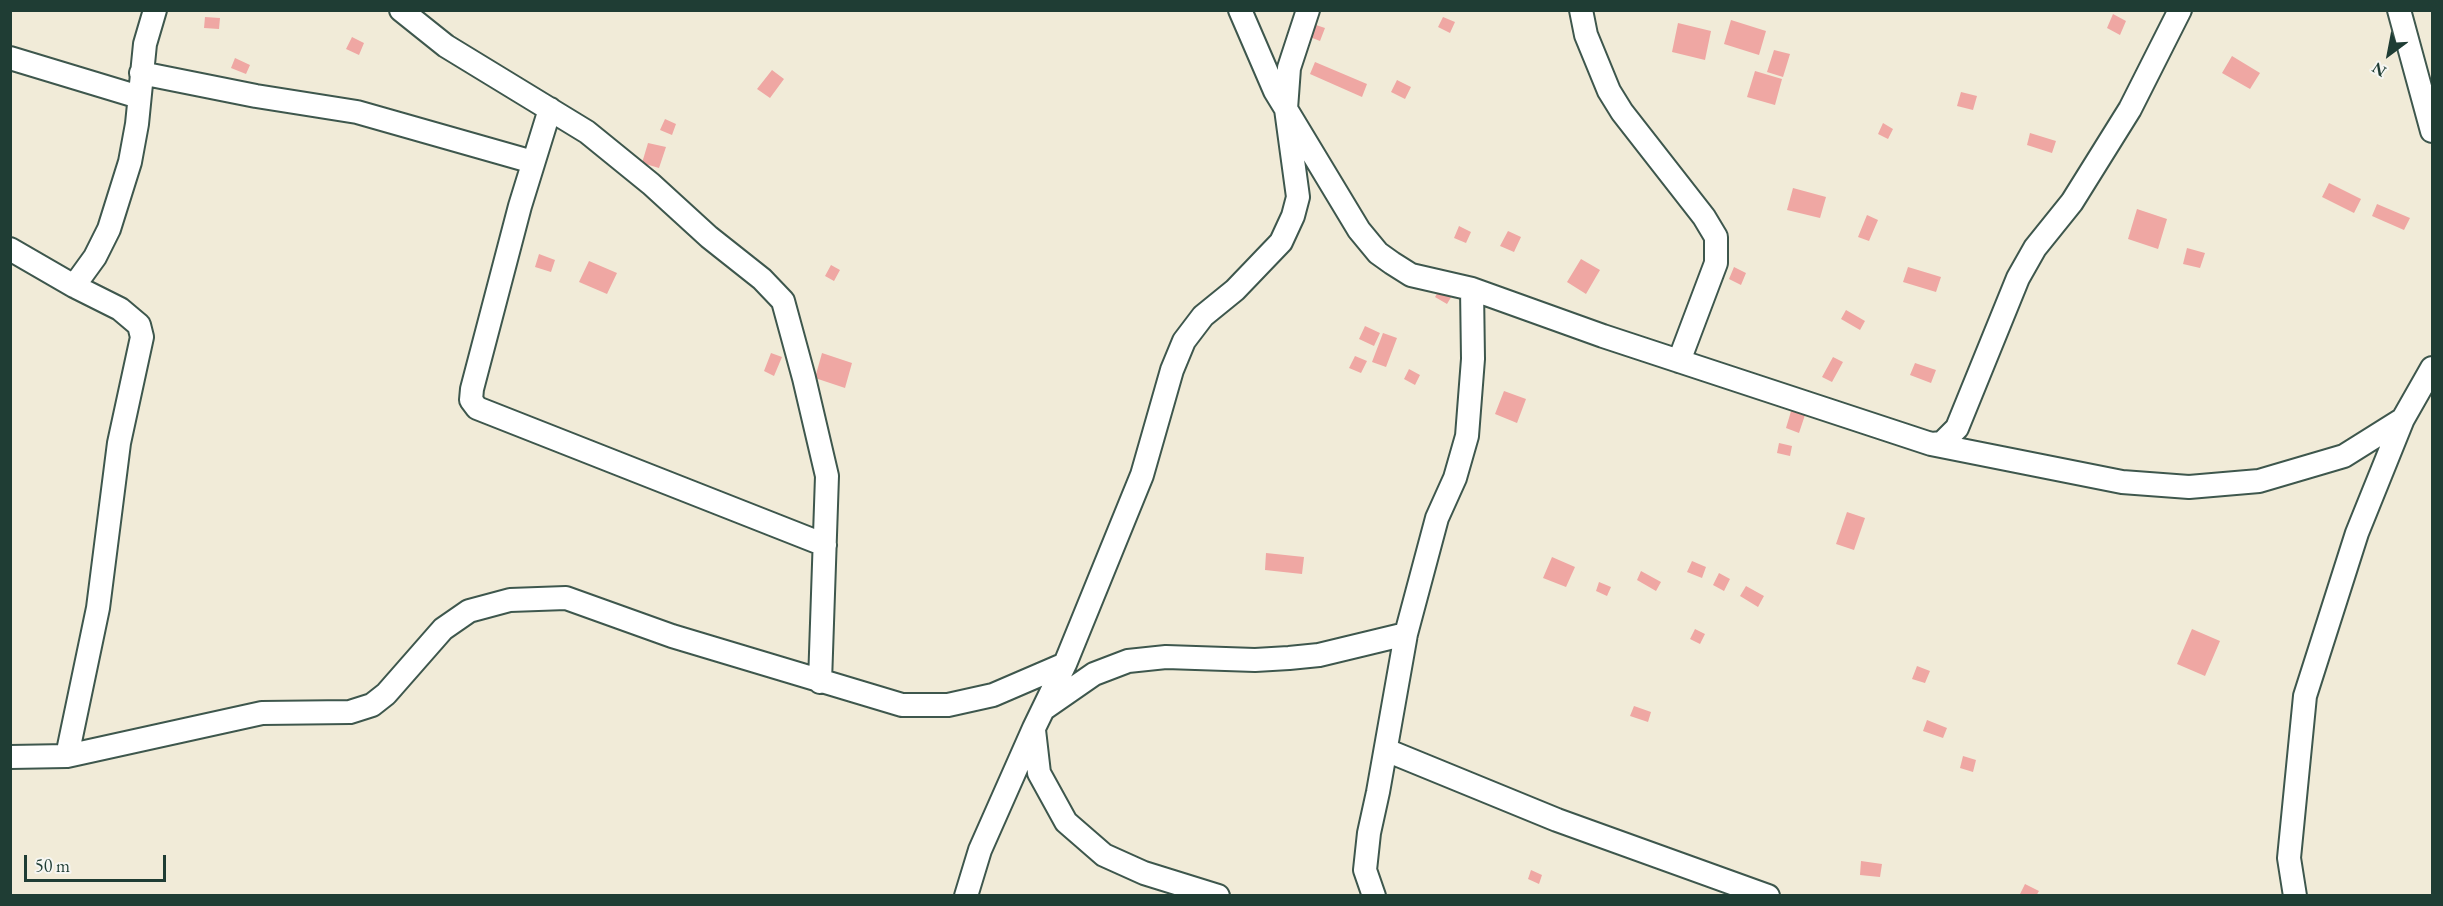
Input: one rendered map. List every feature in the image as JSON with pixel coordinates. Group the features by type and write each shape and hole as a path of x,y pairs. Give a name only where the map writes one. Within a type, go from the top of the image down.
{"street":[{"path":"74,286 95,257 109,230 130,162 137,124 141,73 155,10"},
{"path":"401,10 446,46 587,132 651,184 709,237 762,279 783,301 827,476 820,682"},
{"path":"1240,10 1275,91 1359,230 1378,253 1411,275 1472,289 1679,361 1931,444 2122,482 2189,488 2259,481 2344,456 2403,419"},
{"path":"966,896 980,850 1065,664 1142,475 1172,370 1184,341 1203,316 1234,290 1281,242 1293,216 1298,197 1286,109 1289,68 1308,10"},
{"path":"1581,10 1586,35 1609,91 1622,112 1704,217 1716,237 1718,248 1716,263 1679,361"},
{"path":"1931,444 1942,443 1957,428 2018,278 2035,248 2072,202 2130,109 2180,10"},
{"path":"2399,10 2433,131"},
{"path":"10,58 139,97"},
{"path":"141,73 256,96 357,112 533,162"},
{"path":"550,109 520,206 471,400 477,408 825,545"},
{"path":"10,249 74,286 120,309 139,325 142,337 119,443 98,608 67,756"},
{"path":"1374,896 1365,870 1369,833 1406,634 1437,518 1455,478 1467,436 1473,359 1472,289"},
{"path":"2295,896 2289,858 2305,696 2357,533 2403,419 2433,368"},
{"path":"10,757 67,756 262,713 350,712 372,705 386,694 443,629 469,611 510,600 566,598 672,636 902,705 948,705 993,694 1065,664"},
{"path":"1039,719 1094,675 1128,661 1166,657 1255,660 1289,658 1319,655 1406,634"},
{"path":"1039,719 1039,773 1066,822 1104,855 1144,873 1218,896"},
{"path":"1386,750 1557,820 1768,896"}],"building":[{"path":"2113,14 2126,21 2120,35 2107,28"},
{"path":"205,17 220,18 219,29 204,28"},
{"path":"1443,17 1455,22 1450,33 1438,27"},
{"path":"1731,20 1766,31 1759,55 1724,44"},
{"path":"1678,23 1711,31 1705,60 1672,52"},
{"path":"1316,25 1325,28 1320,41 1310,37"},
{"path":"352,37 364,43 359,55 346,49"},
{"path":"1774,50 1790,54 1783,77 1767,72"},
{"path":"2232,56 2260,73 2250,89 2222,73"},
{"path":"235,58 250,65 246,74 231,68"},
{"path":"1315,62 1367,84 1362,97 1310,74"},
{"path":"772,70 784,79 770,98 757,89"},
{"path":"1755,71 1782,79 1775,105 1747,97"},
{"path":"1397,80 1411,87 1405,99 1391,92"},
{"path":"1961,92 1977,96 1973,110 1957,106"},
{"path":"665,119 676,124 672,135 660,130"},
{"path":"1883,123 1893,129 1888,139 1878,134"},
{"path":"2030,133 2056,141 2052,153 2027,145"},
{"path":"648,143 666,147 659,168 642,163"},
{"path":"2329,183 2361,199 2354,213 2322,197"},
{"path":"1793,188 1826,197 1820,218 1787,210"},
{"path":"2377,204 2410,218 2404,230 2372,216"},
{"path":"2137,209 2167,219 2158,249 2128,239"},
{"path":"1867,215 1878,220 1869,241 1858,237"},
{"path":"1459,226 1471,232 1466,243 1454,238"},
{"path":"1508,231 1521,237 1514,252 1500,246"},
{"path":"2187,248 2205,253 2200,268 2183,264"},
{"path":"539,254 555,260 551,272 535,267"},
{"path":"1581,259 1600,270 1586,294 1567,282"},
{"path":"589,261 617,273 607,294 579,282"},
{"path":"831,265 840,270 834,281 825,276"},
{"path":"1734,267 1746,273 1741,285 1729,279"},
{"path":"1908,267 1941,277 1936,292 1903,282"},
{"path":"1441,287 1453,294 1447,304 1435,297"},
{"path":"1846,310 1865,321 1860,330 1841,319"},
{"path":"1365,326 1380,333 1374,346 1359,339"},
{"path":"1383,333 1397,338 1386,367 1372,362"},
{"path":"771,353 782,357 774,376 764,371"},
{"path":"822,353 852,363 845,388 815,378"},
{"path":"1355,356 1367,361 1361,373 1349,368"},
{"path":"1833,357 1843,362 1832,382 1822,377"},
{"path":"1915,363 1936,370 1931,383 1910,375"},
{"path":"1409,369 1420,375 1415,385 1404,379"},
{"path":"1504,391 1526,399 1517,423 1495,414"},
{"path":"1792,408 1806,412 1799,433 1786,428"},
{"path":"1779,443 1792,446 1790,456 1777,453"},
{"path":"1847,512 1865,518 1854,550 1836,544"},
{"path":"1266,553 1304,557 1302,574 1265,570"},
{"path":"1552,557 1575,567 1566,587 1543,578"},
{"path":"1692,561 1706,567 1702,578 1687,572"},
{"path":"1641,571 1661,582 1656,591 1637,580"},
{"path":"1719,573 1730,579 1724,591 1713,585"},
{"path":"1599,582 1611,587 1607,596 1596,591"},
{"path":"1746,586 1764,596 1758,607 1740,596"},
{"path":"1695,629 1705,634 1700,644 1690,639"},
{"path":"2192,629 2220,641 2205,676 2177,664"},
{"path":"1917,666 1930,671 1925,683 1912,679"},
{"path":"1634,706 1651,712 1648,722 1630,716"},
{"path":"1927,720 1947,728 1943,738 1923,731"},
{"path":"1963,756 1976,760 1973,772 1960,768"},
{"path":"1861,861 1882,864 1880,877 1860,875"},
{"path":"1531,870 1542,875 1539,884 1528,879"},
{"path":"2025,884 2039,891 2036,896 2019,896"}]}
